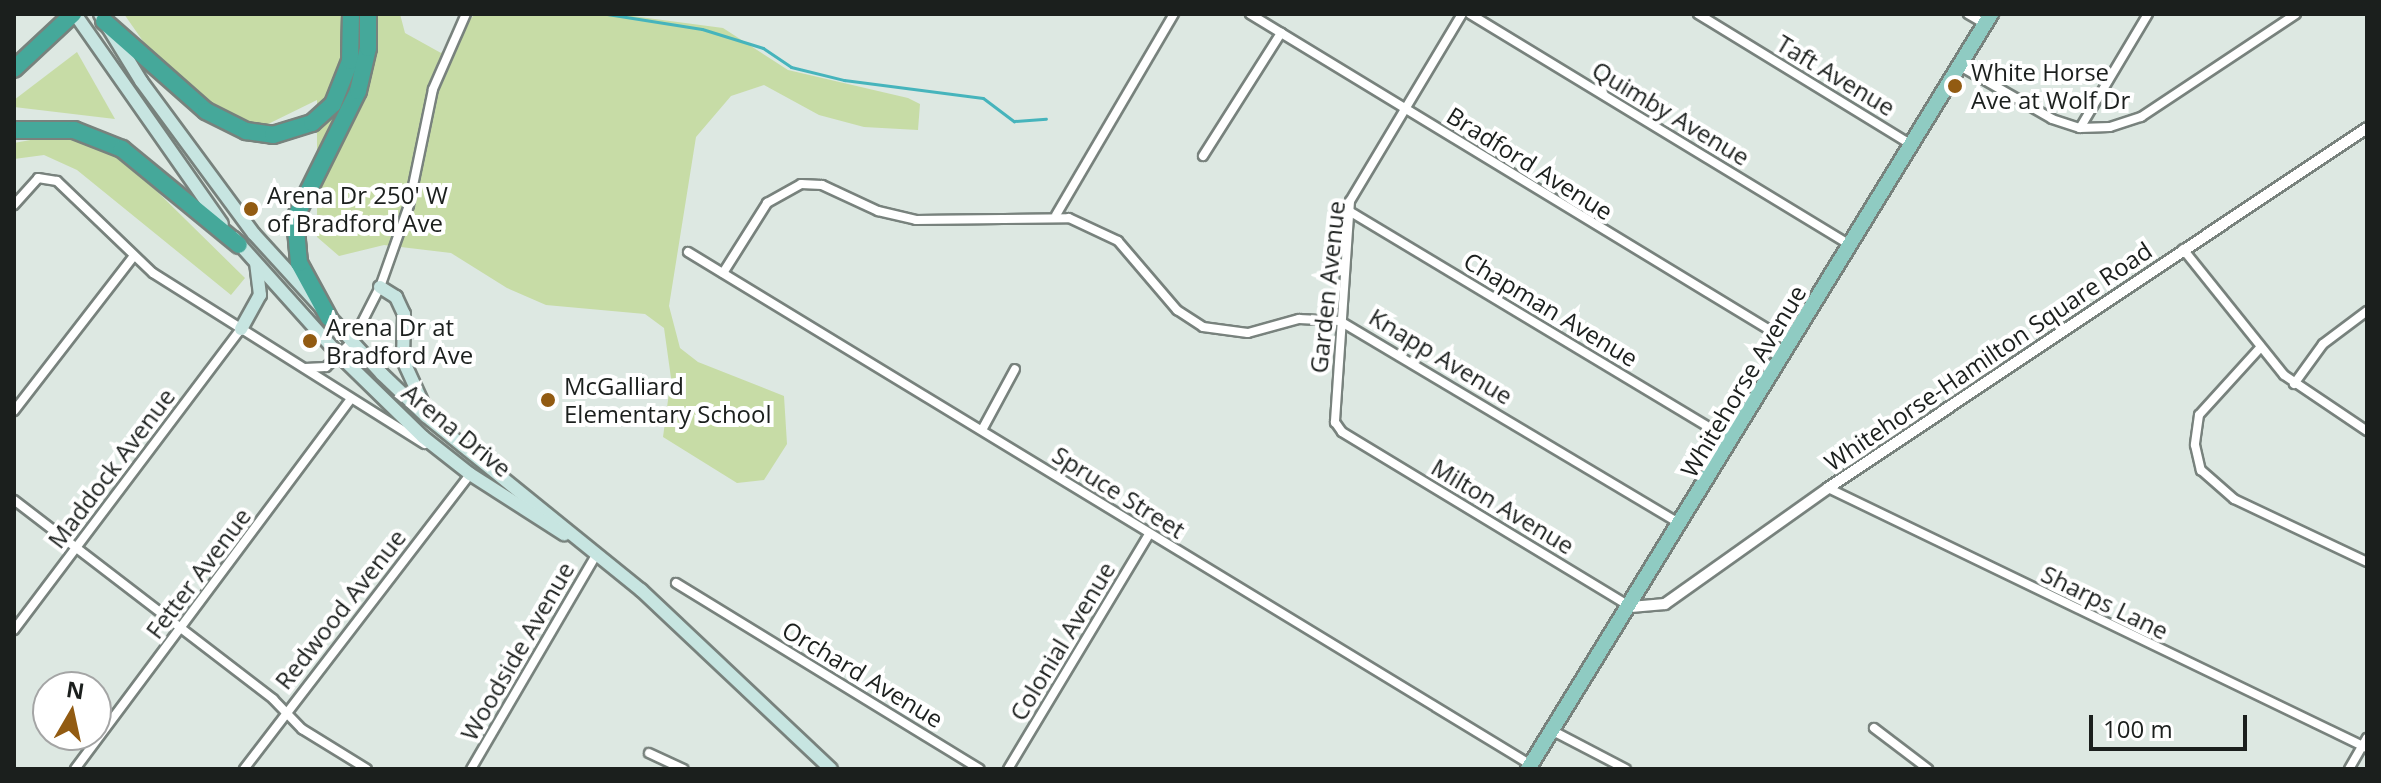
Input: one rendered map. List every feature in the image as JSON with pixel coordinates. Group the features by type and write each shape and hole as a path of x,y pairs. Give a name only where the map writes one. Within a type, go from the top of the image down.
{"highway":[{"path":"14,69 74,14"},
{"path":"102,17 206,111 246,131 273,135 312,123 340,93 350,61 351,14"},
{"path":"329,318 299,263 295,218 358,91 368,48 368,14"},
{"path":"14,130 74,130 122,149 239,245"}],"main road":[{"name":"Arena Drive","path":"74,14 194,190 239,245 340,356 454,462 597,553"},
{"name":"Arena Drive","path":"102,17 200,165 352,342 441,429 597,553 831,769"},
{"name":"Whitehorse Avenue","path":"1529,767 1631,607 1988,19"},
{"path":"241,329 260,295 255,261"},
{"path":"380,287 401,305 407,376 441,429"}],"street":[{"path":"301,367 326,367 340,356 352,342 380,287 409,205 433,89 466,14"},
{"path":"1056,215 1174,14"},
{"name":"Bradford Avenue","path":"1250,14 1791,343"},
{"name":"Garden Avenue","path":"1354,439 1335,422 1349,211 1462,14"},
{"name":"Quimby Avenue","path":"1470,14 1851,246"},
{"name":"Taft Avenue","path":"1698,14 1912,145"},
{"path":"1968,14 1988,19"},
{"path":"2080,128 2148,14"},
{"path":"1960,66 2052,119 2080,128 2110,127 2141,117 2296,14"},
{"path":"1203,156 1281,33"},
{"name":"Whitehorse-Hamilton Square Road","path":"1631,607 1665,604 1828,488 2367,128"},
{"path":"14,205 32,181 52,178 133,257 241,329 454,462"},
{"name":"Knapp Avenue","path":"723,273 767,203 801,184 833,188 878,211 916,220 1056,215 1088,224 1118,241 1177,310 1203,327 1248,333 1299,319 1340,321 1681,524"},
{"name":"Chapman Avenue","path":"1349,211 1732,441"},
{"path":"2183,249 2259,349 2294,384 2367,431"},
{"name":"Spruce Street","path":"688,252 1529,767"},
{"path":"14,411 133,257"},
{"path":"2294,384 2323,344 2367,311"},
{"name":"Maddock Avenue","path":"14,630 241,329"},
{"path":"2259,349 2199,415 2195,445 2201,470 2234,499 2367,562"},
{"path":"982,430 1015,369"},
{"name":"Fetter Avenue","path":"75,769 351,399"},
{"name":"Milton Avenue","path":"1354,439 1631,607"},
{"name":"Redwood Avenue","path":"244,769 470,474"},
{"name":"Sharps Lane","path":"1828,488 2365,744"},
{"path":"14,500 183,628 286,712 302,729 367,769"},
{"name":"Colonial Avenue","path":"1008,769 1149,534"},
{"name":"Woodside Avenue","path":"471,769 597,553"},
{"name":"Orchard Avenue","path":"676,583 723,617 979,769"},
{"path":"1874,728 1928,769"},
{"path":"1553,731 1626,769"},
{"path":"2349,769 2365,744"},
{"path":"649,753 683,769"}],"green space":[{"path":"124,14 400,14 405,33 441,53 475,14 617,14 723,28 788,70 908,98 920,104 918,130 864,127 819,115 764,85 731,96 696,137 669,306 680,348 698,362 784,396 787,444 764,480 737,483 663,437 671,378 664,328 645,314 546,305 507,288 451,253 384,245 339,256 317,237 317,100 262,127 195,97 152,54"},
{"path":"77,52 115,119 14,107 14,100"},
{"path":"47,137 79,141 125,160 245,278 231,295 77,170 44,155 14,159 14,143"}],"waterway":[{"path":"607,14 702,29 763,48 791,67 844,80 983,98 1014,121 1046,119"}],"place":[{"name":"White Horse Ave at Wolf Dr","path":"1955,86"},
{"name":"Arena Dr 250' W of Bradford Ave","path":"251,209"},
{"name":"Arena Dr at Bradford Ave","path":"310,341"},
{"name":"McGalliard Elementary School","path":"548,400"}]}
